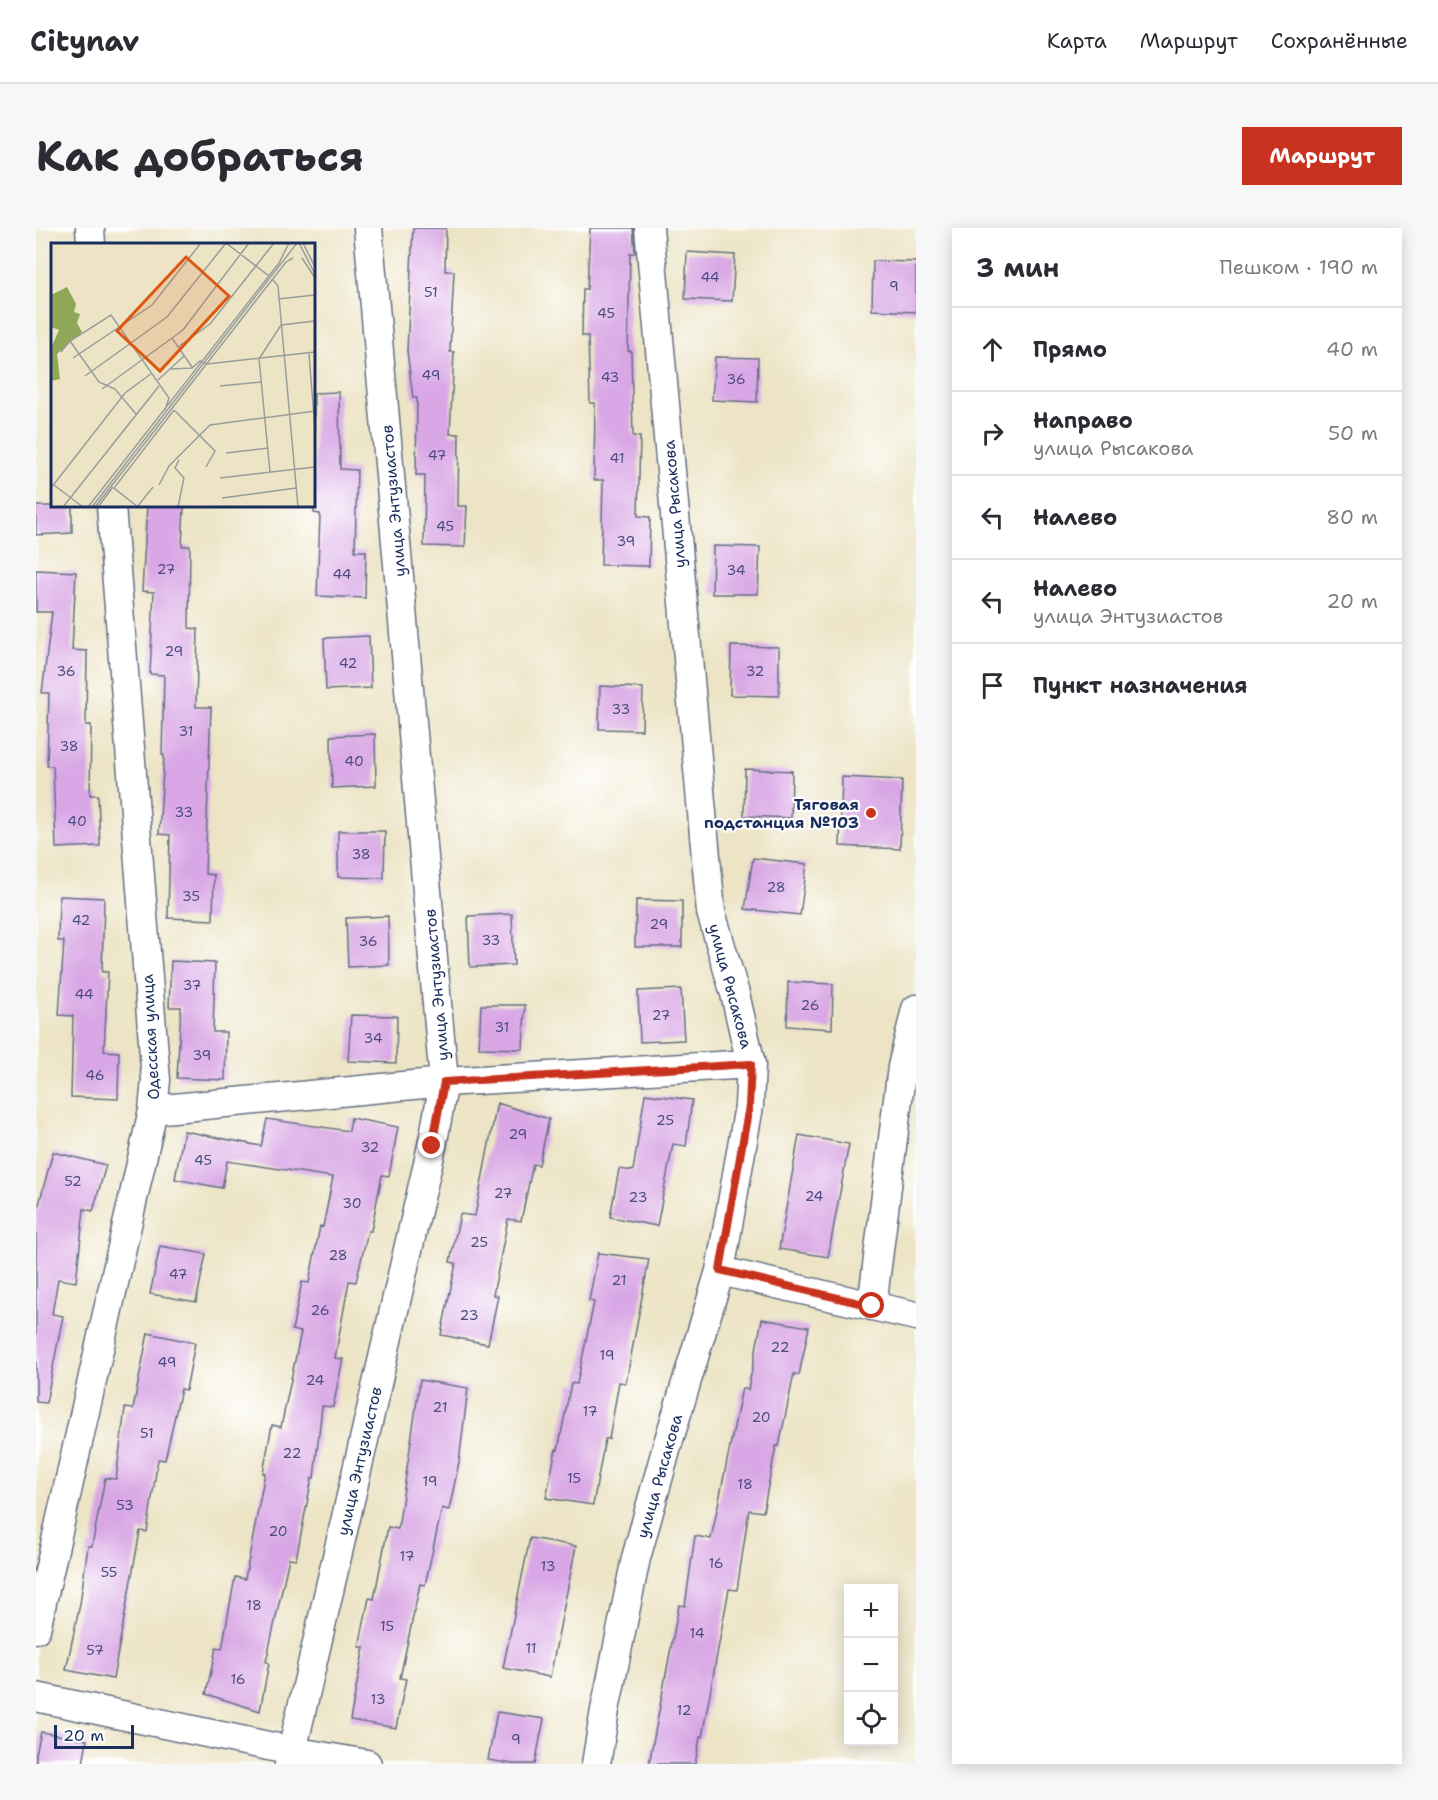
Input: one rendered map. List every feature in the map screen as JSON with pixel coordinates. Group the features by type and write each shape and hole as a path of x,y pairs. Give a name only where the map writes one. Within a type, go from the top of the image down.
{"street":[{"path":"90,228 91,243"},
{"name":"улица Энтузиастов","path":"290,1757 432,1146 444,1082 368,228"},
{"name":"улица Рысакова","path":"596,1764 636,1558 720,1270 749,1106 751,1064 735,994 711,912 649,228"},
{"name":"Одесская улица","path":"36,1629 153,1110 156,1080 111,507"},
{"path":"872,1306 902,1067 916,1009"},
{"path":"153,1110 444,1082 751,1064"},
{"path":"720,1270 916,1316"},
{"path":"36,1697 290,1757 367,1764"}],"building":[{"path":"413,228 446,228 445,271 454,271 450,352 454,352 450,434 459,434 458,506 467,506 465,547 424,546 425,475 416,475 417,398 413,398 407,351"},
{"path":"590,228 633,228 635,253 630,253 628,351 631,351 633,436 640,437 638,516 650,517 649,566 601,565 603,480 594,480 595,403 590,403 588,336 582,336 583,289 587,289"},
{"path":"687,252 735,255 732,301 685,299"},
{"path":"873,261 916,262 916,312 872,310"},
{"path":"715,357 758,358 757,402 712,400"},
{"path":"339,392 340,469 357,470 355,551 366,551 365,598 317,596 320,514 314,513 315,393"},
{"path":"36,506 72,507 72,533 36,535"},
{"path":"147,507 184,507 182,546 190,546 189,628 198,629 196,707 211,707 205,874 214,875 213,920 168,918 170,835 159,834 164,755 162,755 164,675 150,674 154,592 142,591"},
{"path":"713,546 760,547 758,594 712,594"},
{"path":"36,570 76,572 72,650 87,651 86,725 91,725 90,795 98,795 100,846 56,848 53,766 47,766 49,693 42,693 52,612 36,612"},
{"path":"369,636 371,688 326,690 324,638"},
{"path":"731,646 779,647 779,696 730,695"},
{"path":"600,686 643,688 642,730 599,729"},
{"path":"375,734 376,786 332,788 331,736"},
{"path":"745,769 792,771 791,818 744,816"},
{"name":"Тяговая подстанция №103","path":"842,777 902,780 900,849 840,846"},
{"path":"338,831 385,831 384,878 338,877"},
{"path":"753,858 807,864 800,915 745,909"},
{"path":"59,896 104,898 102,972 108,972 104,1051 119,1052 118,1099 71,1097 73,1016 59,1015 64,941 58,941"},
{"path":"636,900 682,901 682,947 635,947"},
{"path":"512,914 514,965 470,967 468,916"},
{"path":"388,916 389,965 348,967 346,918"},
{"path":"171,961 215,963 213,1032 226,1032 225,1080 177,1078 181,1007 169,1007"},
{"path":"788,982 833,984 832,1029 787,1026"},
{"path":"681,989 684,1040 640,1042 638,991"},
{"path":"481,1005 525,1005 523,1049 479,1048"},
{"path":"351,1015 397,1016 396,1063 348,1061"},
{"path":"645,1094 692,1100 686,1146 673,1144 657,1226 610,1217 619,1169 633,1171"},
{"path":"497,1103 549,1119 539,1165 533,1164 521,1221 508,1219 493,1295 498,1296 488,1344 441,1335 456,1263 450,1262 460,1214 475,1216"},
{"path":"351,1118 398,1127 389,1176 382,1175 371,1231 368,1231 356,1282 349,1281 335,1358 343,1359 333,1407 322,1406 314,1478 312,1478 296,1559 289,1558 266,1662 269,1663 260,1711 206,1694 216,1648 222,1649 235,1577 245,1579 272,1425 281,1427 301,1332 292,1330 302,1282 309,1283 320,1226 323,1227 333,1177 227,1161 222,1188 175,1179 184,1131 261,1146 267,1119 349,1131"},
{"path":"799,1135 849,1144 828,1257 779,1249"},
{"path":"53,1152 106,1165 93,1211 84,1209 76,1282 58,1279 52,1314 63,1316 46,1403 36,1402 36,1215"},
{"path":"160,1246 206,1254 196,1302 150,1294"},
{"path":"598,1253 649,1259 626,1383 619,1382 609,1439 605,1439 593,1505 546,1498 571,1383 577,1384 594,1302 589,1301"},
{"path":"762,1319 809,1327 799,1375 794,1374 763,1512 749,1510 737,1590 729,1589 695,1764 649,1764 679,1605 685,1606 695,1536 711,1539 742,1388 748,1390"},
{"path":"148,1333 195,1343 186,1390 181,1389 165,1460 158,1459 147,1532 140,1531 113,1679 66,1670 80,1604 88,1546 92,1546 105,1478 116,1479 125,1408 133,1409"},
{"path":"420,1380 468,1388 459,1462 449,1510 442,1508 425,1585 420,1584 400,1678 406,1679 396,1728 350,1720 364,1647 359,1647 369,1598 374,1599 388,1527 398,1529"},
{"path":"530,1538 576,1546 550,1677 503,1668"},
{"path":"497,1712 544,1719 535,1764 513,1764 488,1760"},
{"path":"41,1732 87,1740 83,1764 36,1764"}],"place":[{"name":"Тяговая подстанция №103","path":"871,813"}],"route":[{"path":"432,1146 444,1082 751,1064 749,1106 720,1270 872,1306"}]}
